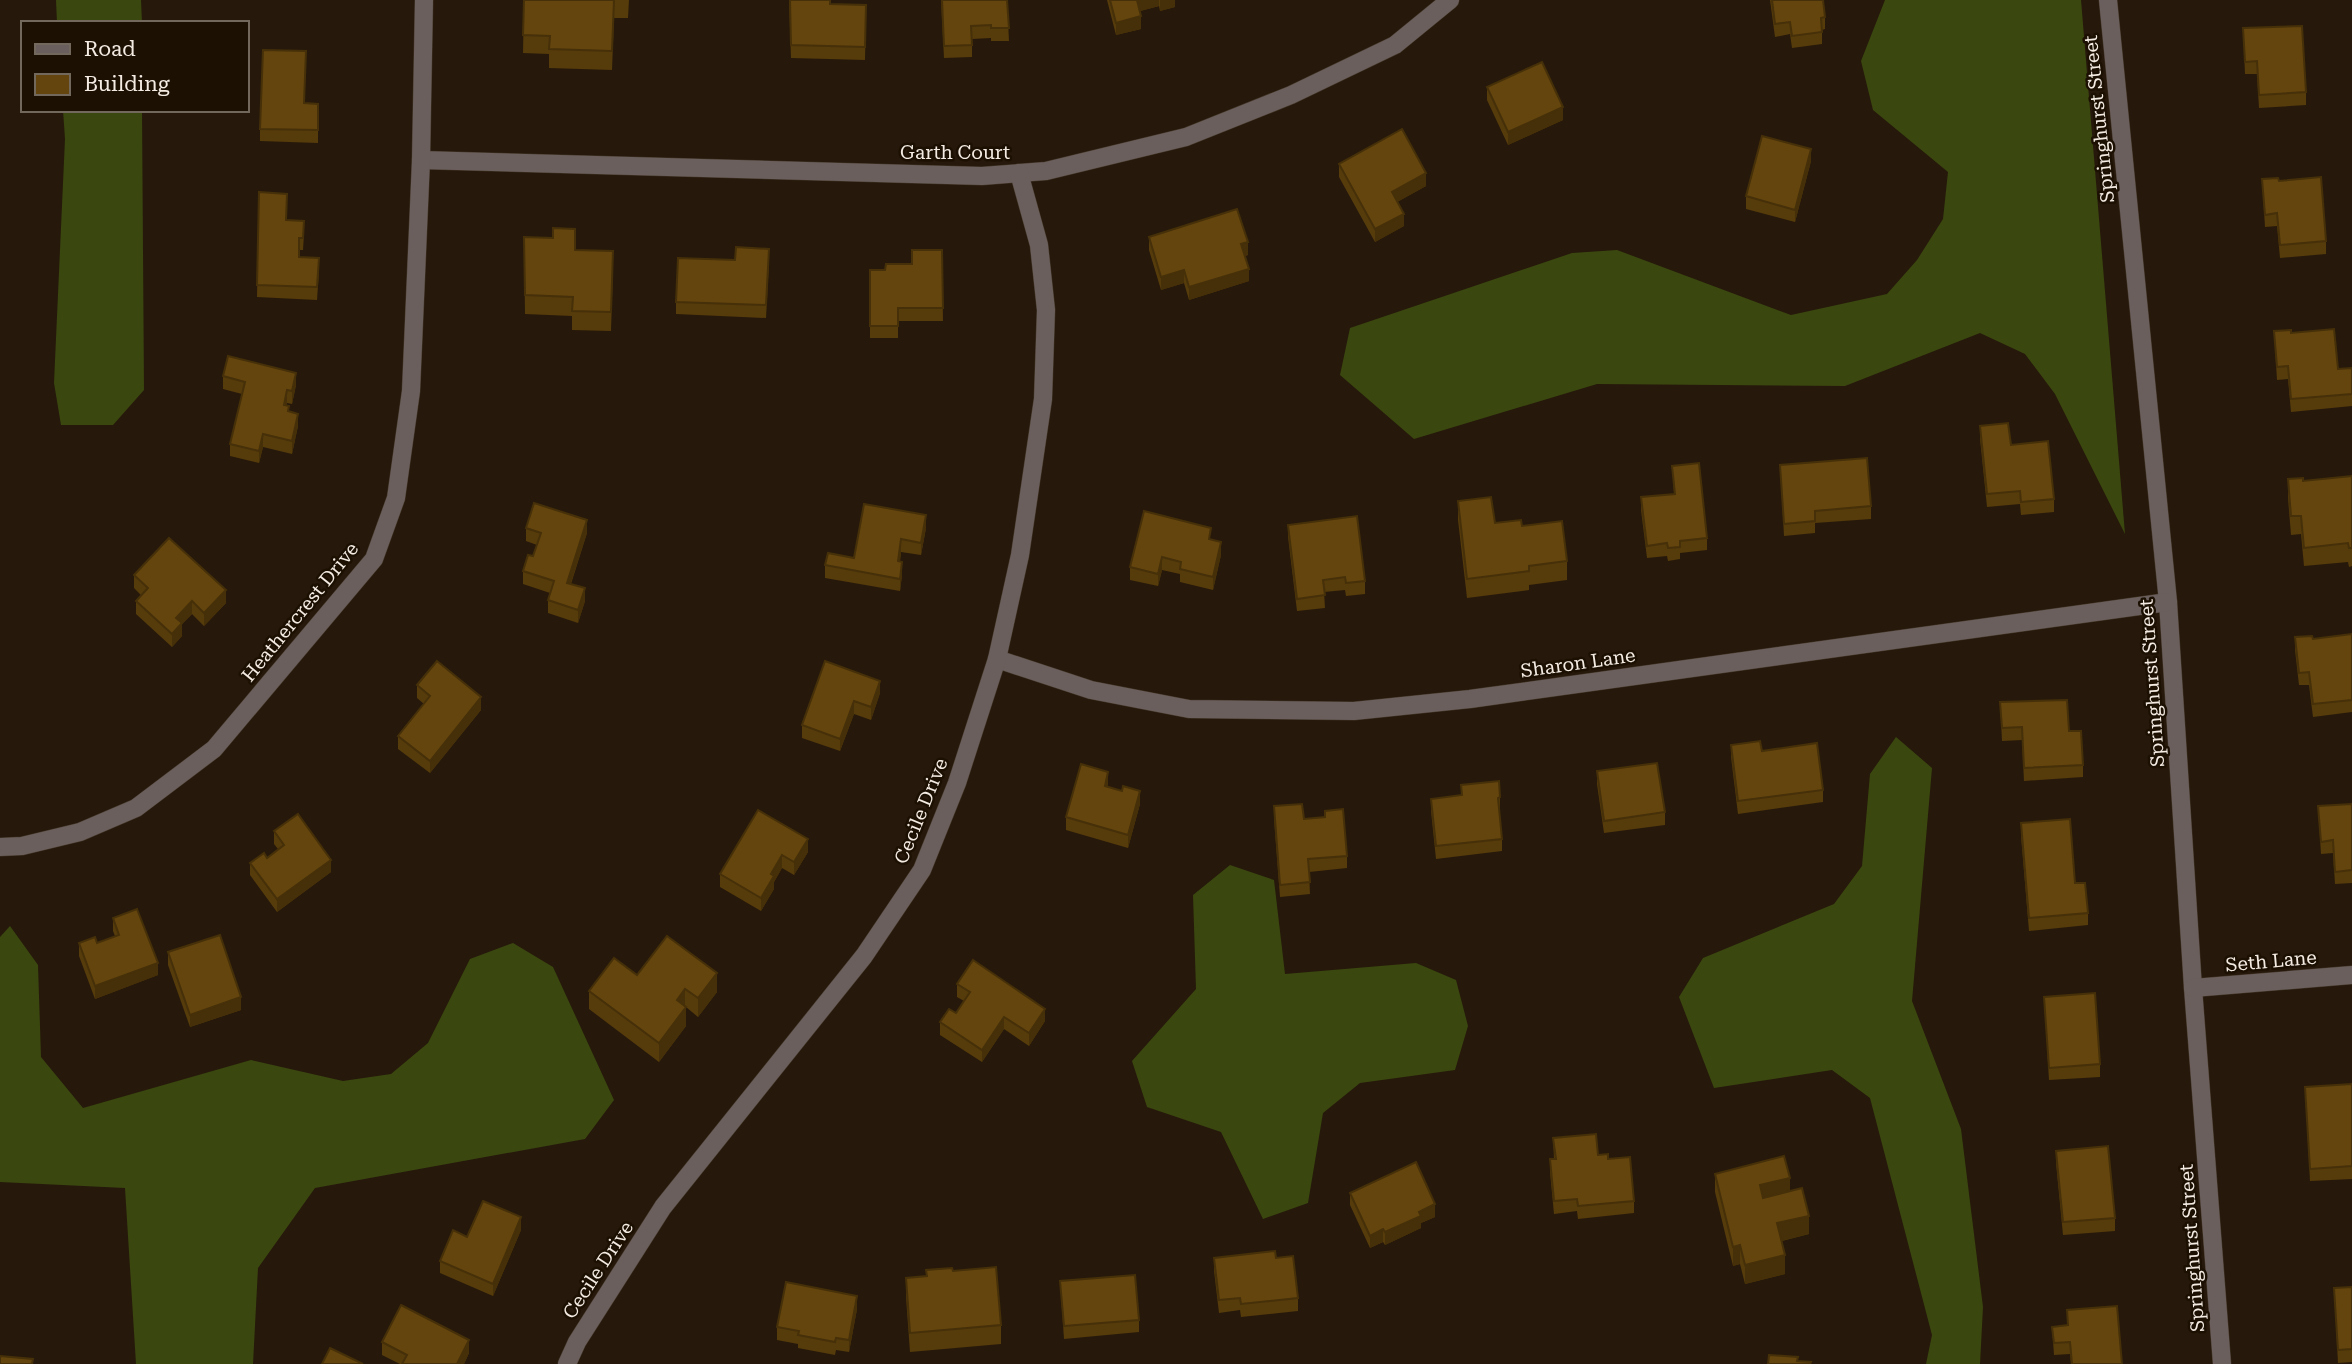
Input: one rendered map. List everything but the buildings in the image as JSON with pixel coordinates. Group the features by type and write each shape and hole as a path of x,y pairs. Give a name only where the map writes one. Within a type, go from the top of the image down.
{"street":[{"name":"Heathercrest Drive","path":"0,847 22,846 80,832 136,808 214,749 374,559 396,498 411,391 421,160 424,0"},
{"name":"Garth Court","path":"421,160 982,176 1046,171 1186,137 1291,94 1395,45 1450,0"},
{"name":"Springhurst Street","path":"2108,0 2168,601 2193,988 2222,1364"},
{"name":"Cecile Drive","path":"567,1364 577,1342 663,1207 864,956 922,870 957,783 997,659 1020,555 1043,399 1046,310 1039,245 1019,173"},
{"name":"Sharon Lane","path":"997,659 1091,690 1189,709 1354,710 1470,699 2168,601"},
{"name":"Seth Lane","path":"2193,988 2352,975"}],"green space":[{"path":"56,0 141,0 142,21 57,21"},
{"path":"1885,0 2081,0 2125,534 2055,394 2025,354 1980,333 1845,386 1597,384 1414,439 1340,375 1350,328 1572,253 1617,250 1791,315 1887,294 1917,260 1943,219 1948,172 1873,110 1861,61"},
{"path":"63,112 142,112 144,390 113,425 61,425 54,383 65,139"},
{"path":"1896,737 1932,768 1912,1001 1961,1129 1983,1307 1980,1364 1926,1364 1932,1335 1870,1098 1832,1070 1714,1088 1679,997 1703,958 1834,904 1862,866 1870,774"},
{"path":"1230,865 1274,880 1285,974 1416,963 1456,980 1468,1026 1455,1070 1360,1083 1323,1113 1308,1203 1263,1219 1221,1132 1147,1107 1132,1061 1196,989 1193,895"},
{"path":"10,926 38,965 41,1057 83,1108 251,1060 343,1081 391,1074 428,1043 470,959 513,943 553,967 614,1100 585,1139 315,1188 258,1268 253,1364 136,1364 125,1188 0,1182 0,937"}]}
